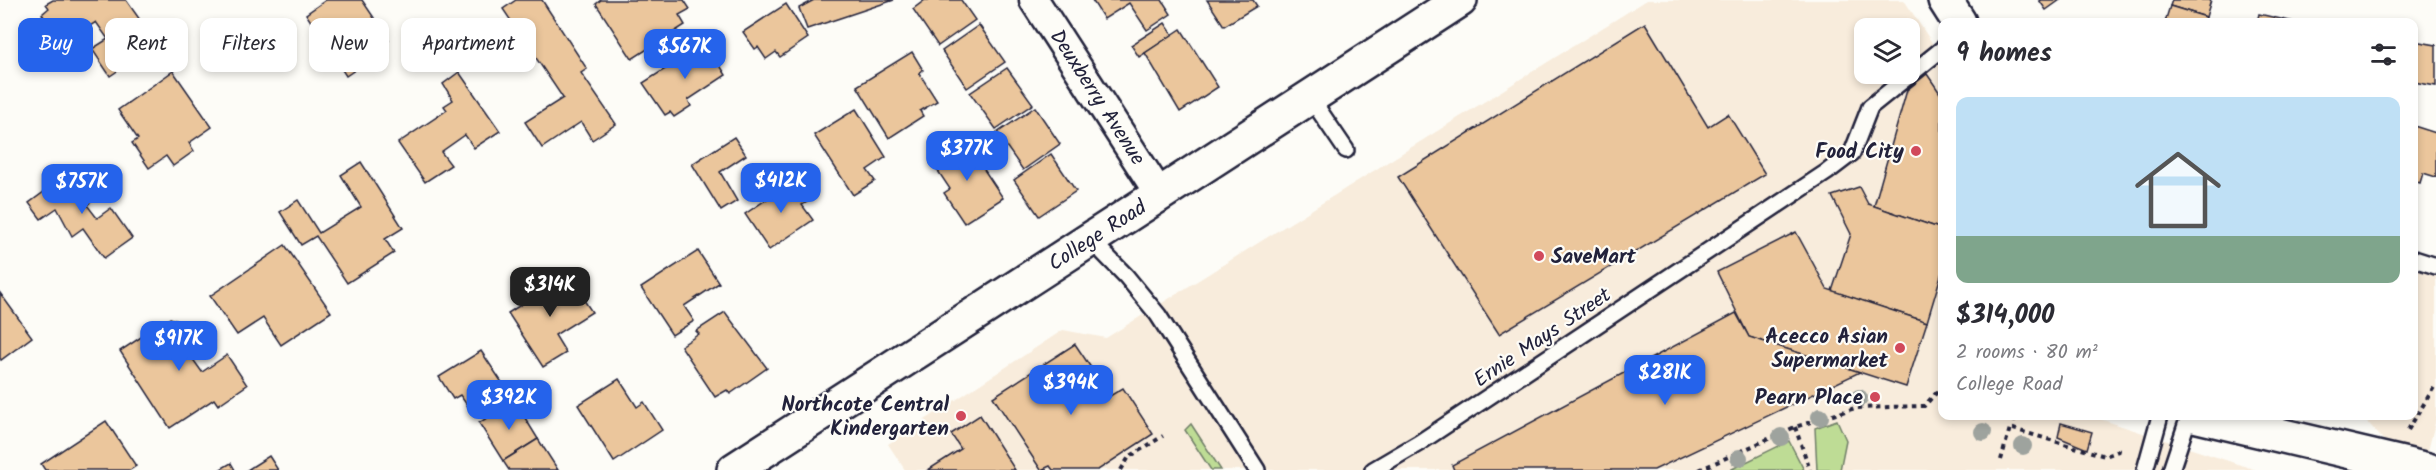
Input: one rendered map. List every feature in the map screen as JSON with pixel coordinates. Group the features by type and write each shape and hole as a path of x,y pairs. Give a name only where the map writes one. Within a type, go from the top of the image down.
{"main road":[{"name":"College Road","path":"734,470 1460,0"},
{"path":"1945,0 1956,18"},
{"path":"2206,420 2337,470"},
{"path":"2213,420 2428,470"}],"street":[{"name":"Deuxberry Avenue","path":"1034,0 1160,195"}],"lane":[{"name":"Ernie Mays Street","path":"1373,470 1419,443 1827,172 1852,153 1870,107 1938,52"},
{"path":"1310,97 1346,150"},
{"path":"1090,239 1126,276 1158,315 1257,470"},
{"path":"2418,260 2436,266"},
{"path":"2145,470 2159,420"},
{"path":"2171,470 2188,420"}],"path":[{"path":"2418,414 2436,384"},
{"path":"1699,470 1795,427 1855,408 1924,406 1938,391"},
{"path":"2405,435 2414,420"},
{"path":"1795,427 1810,470"},
{"path":"2001,460 2010,429 2106,456 2125,449"},
{"path":"1121,470 1129,457 1163,436"}],"shaded area":[{"path":"1647,0 1904,0 1916,18 1854,18 1854,84 1920,84 1920,24 1938,52 1938,420 2103,420 2256,470 905,470 888,444 1063,330 1106,338"},
{"path":"2418,269 2436,275 2436,419 2427,455 2385,442 2366,420 2418,420"}],"green space":[{"path":"1837,420 1846,440 1840,470 1817,470 1815,428"},
{"path":"1191,424 1221,470 1211,470 1185,430"},
{"path":"1789,441 1804,470 1730,470"}],"building":[{"path":"53,0 126,0 139,18 105,18 105,35 96,22 93,24 93,18 45,18 42,14 49,8 46,4"},
{"path":"326,0 362,0 374,18 309,19 306,14"},
{"path":"516,0 542,0 587,69 581,73 616,124 592,140 581,122 542,148 525,122 563,98 536,58 536,18 509,18 503,9"},
{"path":"601,0 684,0 690,9 679,15 685,25 632,59 596,4"},
{"path":"814,0 894,0 807,29 799,8"},
{"path":"925,0 961,0 975,20 938,46 913,9"},
{"path":"1092,0 1162,0 1171,14 1147,30 1129,3 1104,19"},
{"path":"1207,0 1253,0 1257,6 1224,26"},
{"path":"2039,0 2060,0 2046,10"},
{"path":"2172,0 2211,0 2206,17 2170,6"},
{"path":"786,4 808,38 780,57 776,52 766,59 758,47 755,49 743,32"},
{"path":"2170,6 2206,17 2206,18 2166,18"},
{"path":"2259,14 2276,18 2258,18"},
{"path":"1165,23 1173,35 1139,57 1131,45"},
{"name":"SaveMart","path":"1645,23 1708,127 1728,114 1765,174 1499,334 1398,177"},
{"path":"979,25 1005,62 967,88 942,51"},
{"path":"1181,29 1218,87 1180,112 1145,53"},
{"path":"105,41 105,68 93,50"},
{"path":"2418,42 2436,45 2436,86 2418,83"},
{"path":"706,43 726,75 688,100 691,106 674,117 670,112 665,115 643,83"},
{"path":"912,52 923,70 919,73 937,101 920,111 923,116 889,138 857,86"},
{"path":"1007,68 1033,104 996,129 970,93"},
{"path":"174,72 212,127 189,143 194,151 173,166 166,156 149,168 132,143 138,139 118,110"},
{"path":"459,72 500,131 474,148 465,135 441,152 451,165 425,182 398,143 447,110 444,106 453,100 443,84"},
{"name":"Food City","path":"1927,74 1938,90 1938,228 1874,206 1907,90 1914,84 1920,84 1920,80"},
{"path":"1035,107 1060,144 1023,170 997,133"},
{"path":"856,109 886,157 867,170 875,181 853,195 814,135"},
{"path":"2418,127 2436,133 2436,177 2423,173 2420,183 2418,182"},
{"path":"734,137 746,155 720,172 737,201 721,211 692,164"},
{"path":"965,141 1003,198 964,223 944,193 950,189 932,162"},
{"path":"1051,154 1076,191 1039,216 1014,180"},
{"path":"361,162 403,228 385,239 394,253 347,283 316,236 301,245 280,212 298,200 319,233 361,207 341,175"},
{"path":"71,172 92,201 87,205 97,218 111,208 132,238 104,258 83,228 72,236 57,208 41,219 29,203"},
{"path":"798,178 812,199 802,205 813,220 769,250 745,214"},
{"path":"1859,187 1868,204 1938,228 1938,285 1927,322 1832,291 1851,234 1832,196"},
{"path":"1796,232 1827,289 1927,322 1906,387 1749,337 1717,272"},
{"path":"285,245 331,312 281,345 263,318 237,335 210,296"},
{"path":"698,251 719,283 684,306 694,321 672,335 641,288"},
{"path":"567,275 592,312 555,335 566,353 543,367 508,313"},
{"path":"0,293 32,337 1,360 0,358"},
{"path":"725,312 767,368 730,394 727,390 715,397 681,346 699,334 696,331"},
{"path":"1736,313 1749,337 1860,372 1654,470 1454,470 1452,465"},
{"path":"170,318 184,323 203,351 192,358 202,372 227,355 247,385 218,405 214,399 170,428 120,351"},
{"path":"1075,344 1110,396 1123,388 1153,434 1098,470 1053,470 1050,466 1041,470 993,397"},
{"path":"481,351 509,393 474,415 460,395 453,399 439,377"},
{"path":"619,379 637,407 644,402 662,430 614,462 578,405"},
{"path":"509,393 514,400 487,418 482,411"},
{"path":"514,400 538,439 503,461 479,423"},
{"path":"980,415 1015,470 928,470 961,449 951,434"},
{"path":"106,421 136,466 130,470 45,470 41,464"},
{"path":"2061,423 2092,432 2087,449 2058,437"},
{"path":"538,439 558,470 509,470 503,461"},
{"path":"269,456 278,470 247,470"},
{"path":"231,463 235,470 219,470"}],"place":[{"name":"Food City","path":"1916,151"},
{"name":"SaveMart","path":"1539,256"},
{"name":"Acecco Asian Supermarket","path":"1900,348"},
{"name":"Pearn Place","path":"1875,397"},
{"name":"Northcote Central Kindergarten","path":"961,416"}]}
